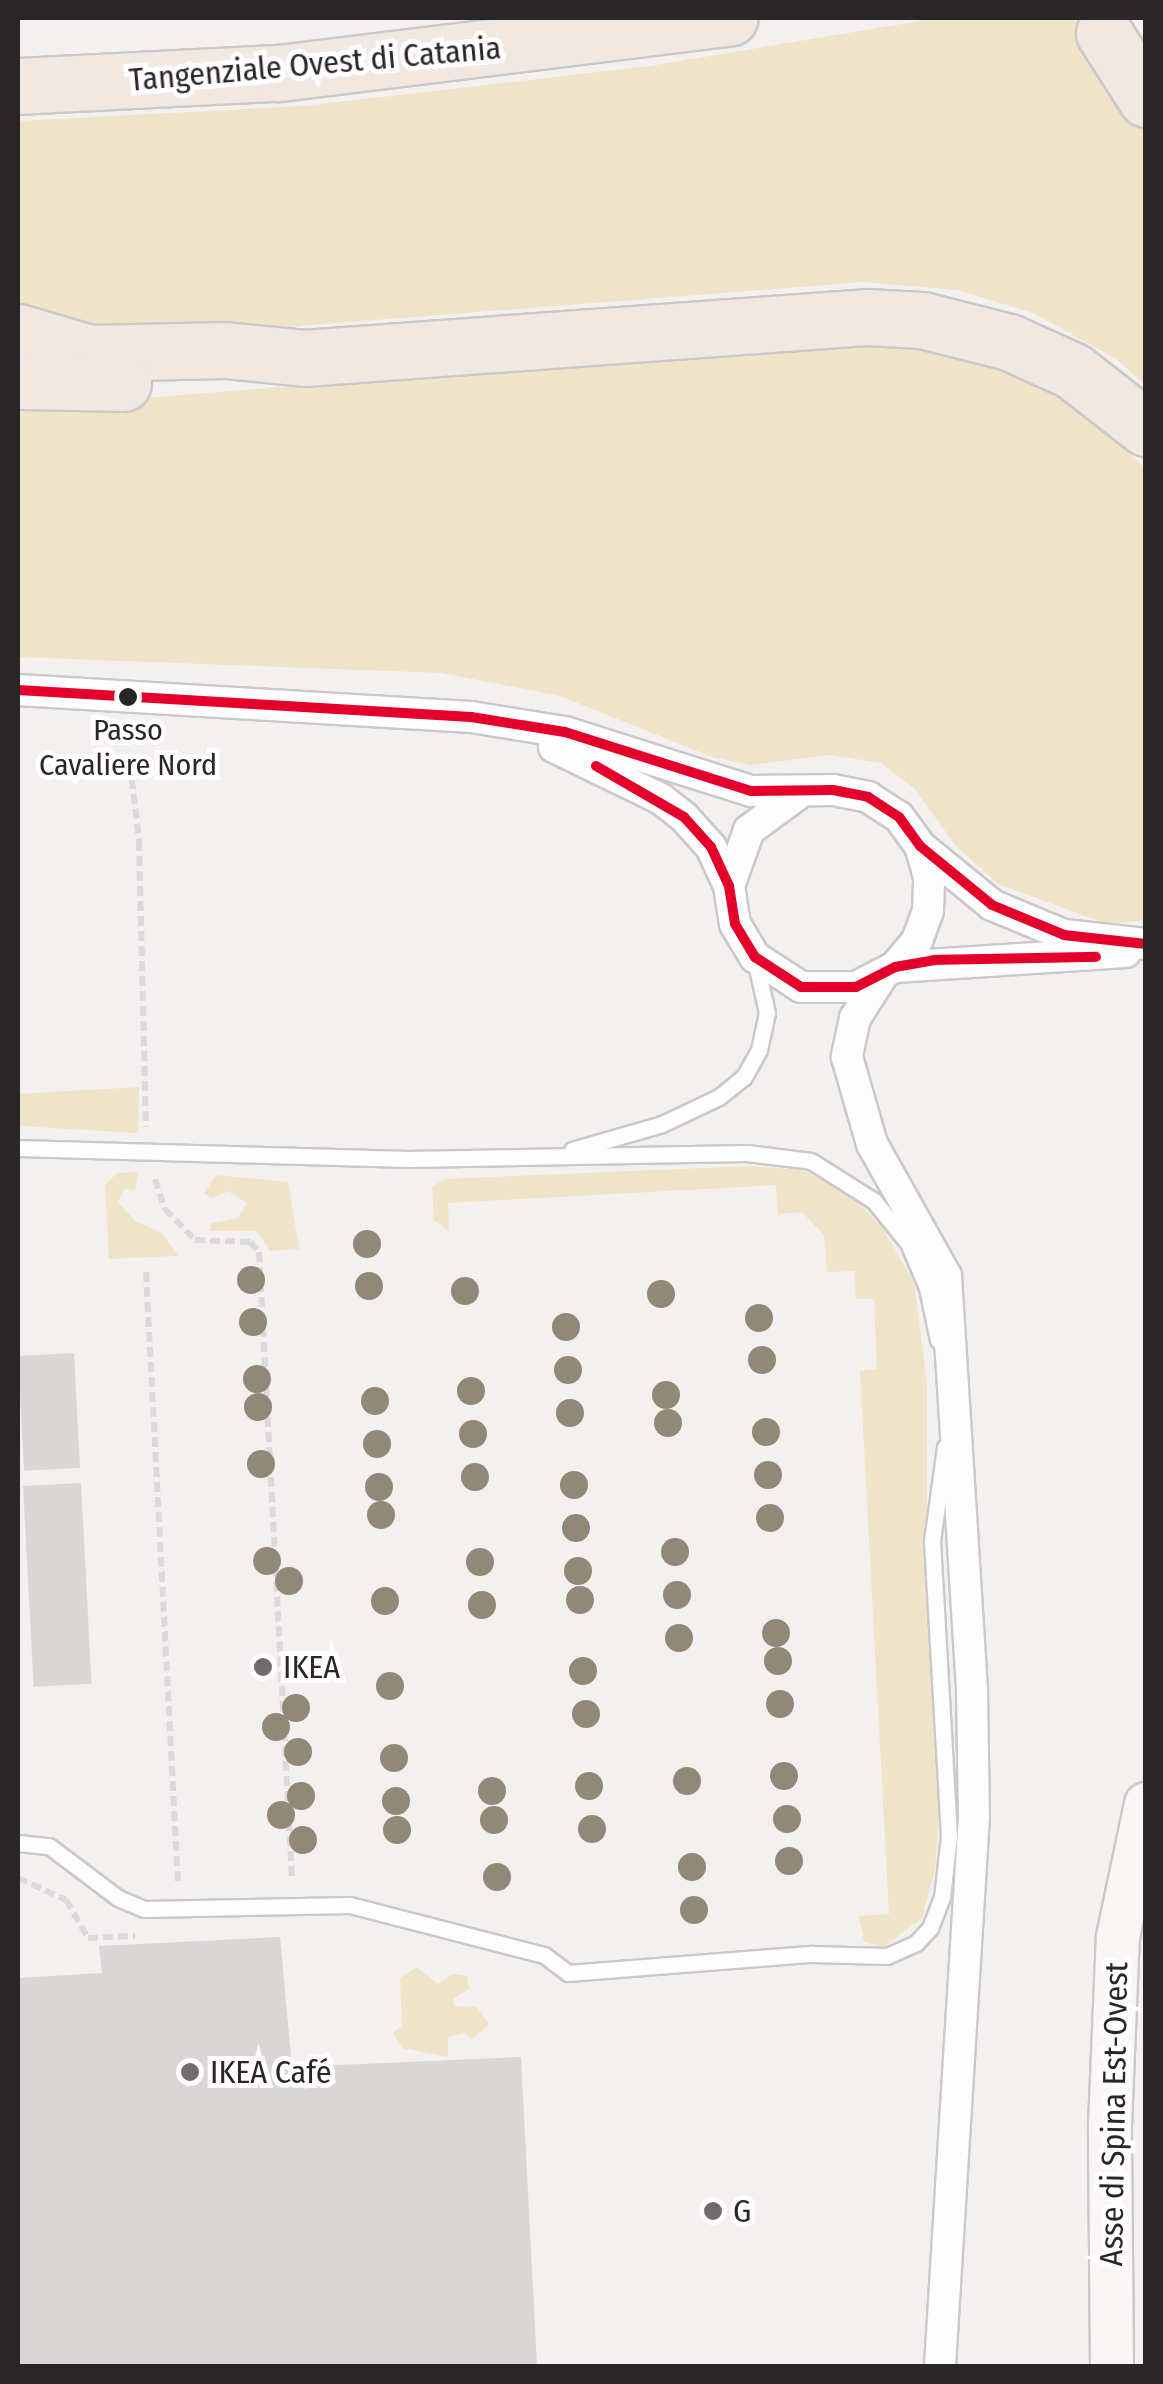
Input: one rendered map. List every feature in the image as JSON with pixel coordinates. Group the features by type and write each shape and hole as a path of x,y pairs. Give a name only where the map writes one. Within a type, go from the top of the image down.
{"highway":[{"name":"Tangenziale Ovest di Catania","path":"18,86 279,72 730,18"},
{"path":"1104,33 1146,99"},
{"path":"18,381 224,377 304,358 866,317 922,320 1009,342 1073,371 1146,428"},
{"path":"18,332 90,353 225,350 304,358"}],"main road":[{"name":"Asse di Spina Est-Ovest","path":"1112,2366 1118,1938 1146,1804"}],"street":[{"path":"18,690 470,717 565,732 710,781 797,795 833,790 868,797 898,817 920,846 992,905 1064,935 1146,946"},
{"path":"470,717 565,750 661,799 711,847 729,886 735,924 755,957 776,975 828,991 934,960 1078,960 1146,946"},
{"path":"729,886 749,830 797,795"},
{"path":"920,846 930,877 928,910 917,942 855,1018 847,1056 852,1089 872,1144 946,1276 950,1408 972,1692 974,1816 940,2366"},
{"path":"1092,2366 1112,2284"}],"lane":[{"path":"549,1156 662,1124 719,1097 744,1077 767,1013 755,957"},
{"path":"18,1148 549,1156 747,1153 811,1160 846,1178 908,1243 928,1288 950,1408 932,1541 949,1836 942,1897 916,1943 887,1956 840,1958 812,1954 568,1972 544,1955 350,1905 144,1908 118,1898 49,1846 18,1843"}],"path":[{"path":"130,764 139,841 147,1151 164,1209 195,1240 250,1242 258,1252 292,1879"},
{"path":"146,1272 178,1886"}],"shaded area":[{"path":"938,18 1102,18 1145,125 1145,385 1116,359 1033,313 957,290 863,282 198,334 94,333 18,309 18,121 304,106 650,66"},
{"path":"865,340 957,349 1080,404 1145,469 1145,921 1104,923 998,884 956,846 914,788 881,763 830,755 751,765 712,757 560,696 442,673 18,657 18,397 120,400"},
{"path":"139,1087 138,1133 18,1126 18,1094"},
{"path":"748,1166 802,1170 845,1191 882,1227 914,1282 927,1384 927,1541 942,1777 935,1870 922,1918 884,1947 864,1942 859,1916 889,1914 860,1371 877,1369 874,1299 856,1299 854,1271 827,1272 824,1235 802,1212 778,1214 776,1185 448,1203 449,1231 434,1220 432,1187 445,1179"},
{"path":"138,1172 135,1190 124,1189 118,1202 135,1221 162,1233 178,1256 109,1259 105,1185 117,1173"},
{"path":"216,1175 288,1182 299,1249 270,1251 257,1231 210,1231 212,1223 238,1218 247,1203 228,1191 212,1198 204,1193"},
{"path":"417,1967 438,1984 453,1974 467,1976 469,1989 453,1999 454,2006 477,2007 489,2024 472,2039 465,2033 448,2037 448,2057 402,2048 393,2033 402,2026 400,1978"}],"building":[{"path":"74,1353 80,1468 24,1471 18,1356"},
{"path":"81,1483 92,1684 34,1687 23,1486"},
{"path":"280,1937 292,2067 521,2057 537,2366 18,2366 18,1978 102,1973 99,1946"}],"transit line":[{"path":"18,690 471,717 565,732 751,791 833,790 868,797 899,817 920,846 992,905 1064,935 1146,944"},
{"path":"596,766 684,817 711,847 729,886 735,924 755,957 801,987 856,987 895,967 934,960 1096,957"}],"place":[{"name":"Passo Cavaliere Nord","path":"128,697"},
{"name":"IKEA","path":"263,1667"},
{"name":"IKEA Café","path":"190,2072"},
{"name":"G","path":"713,2211"}]}
